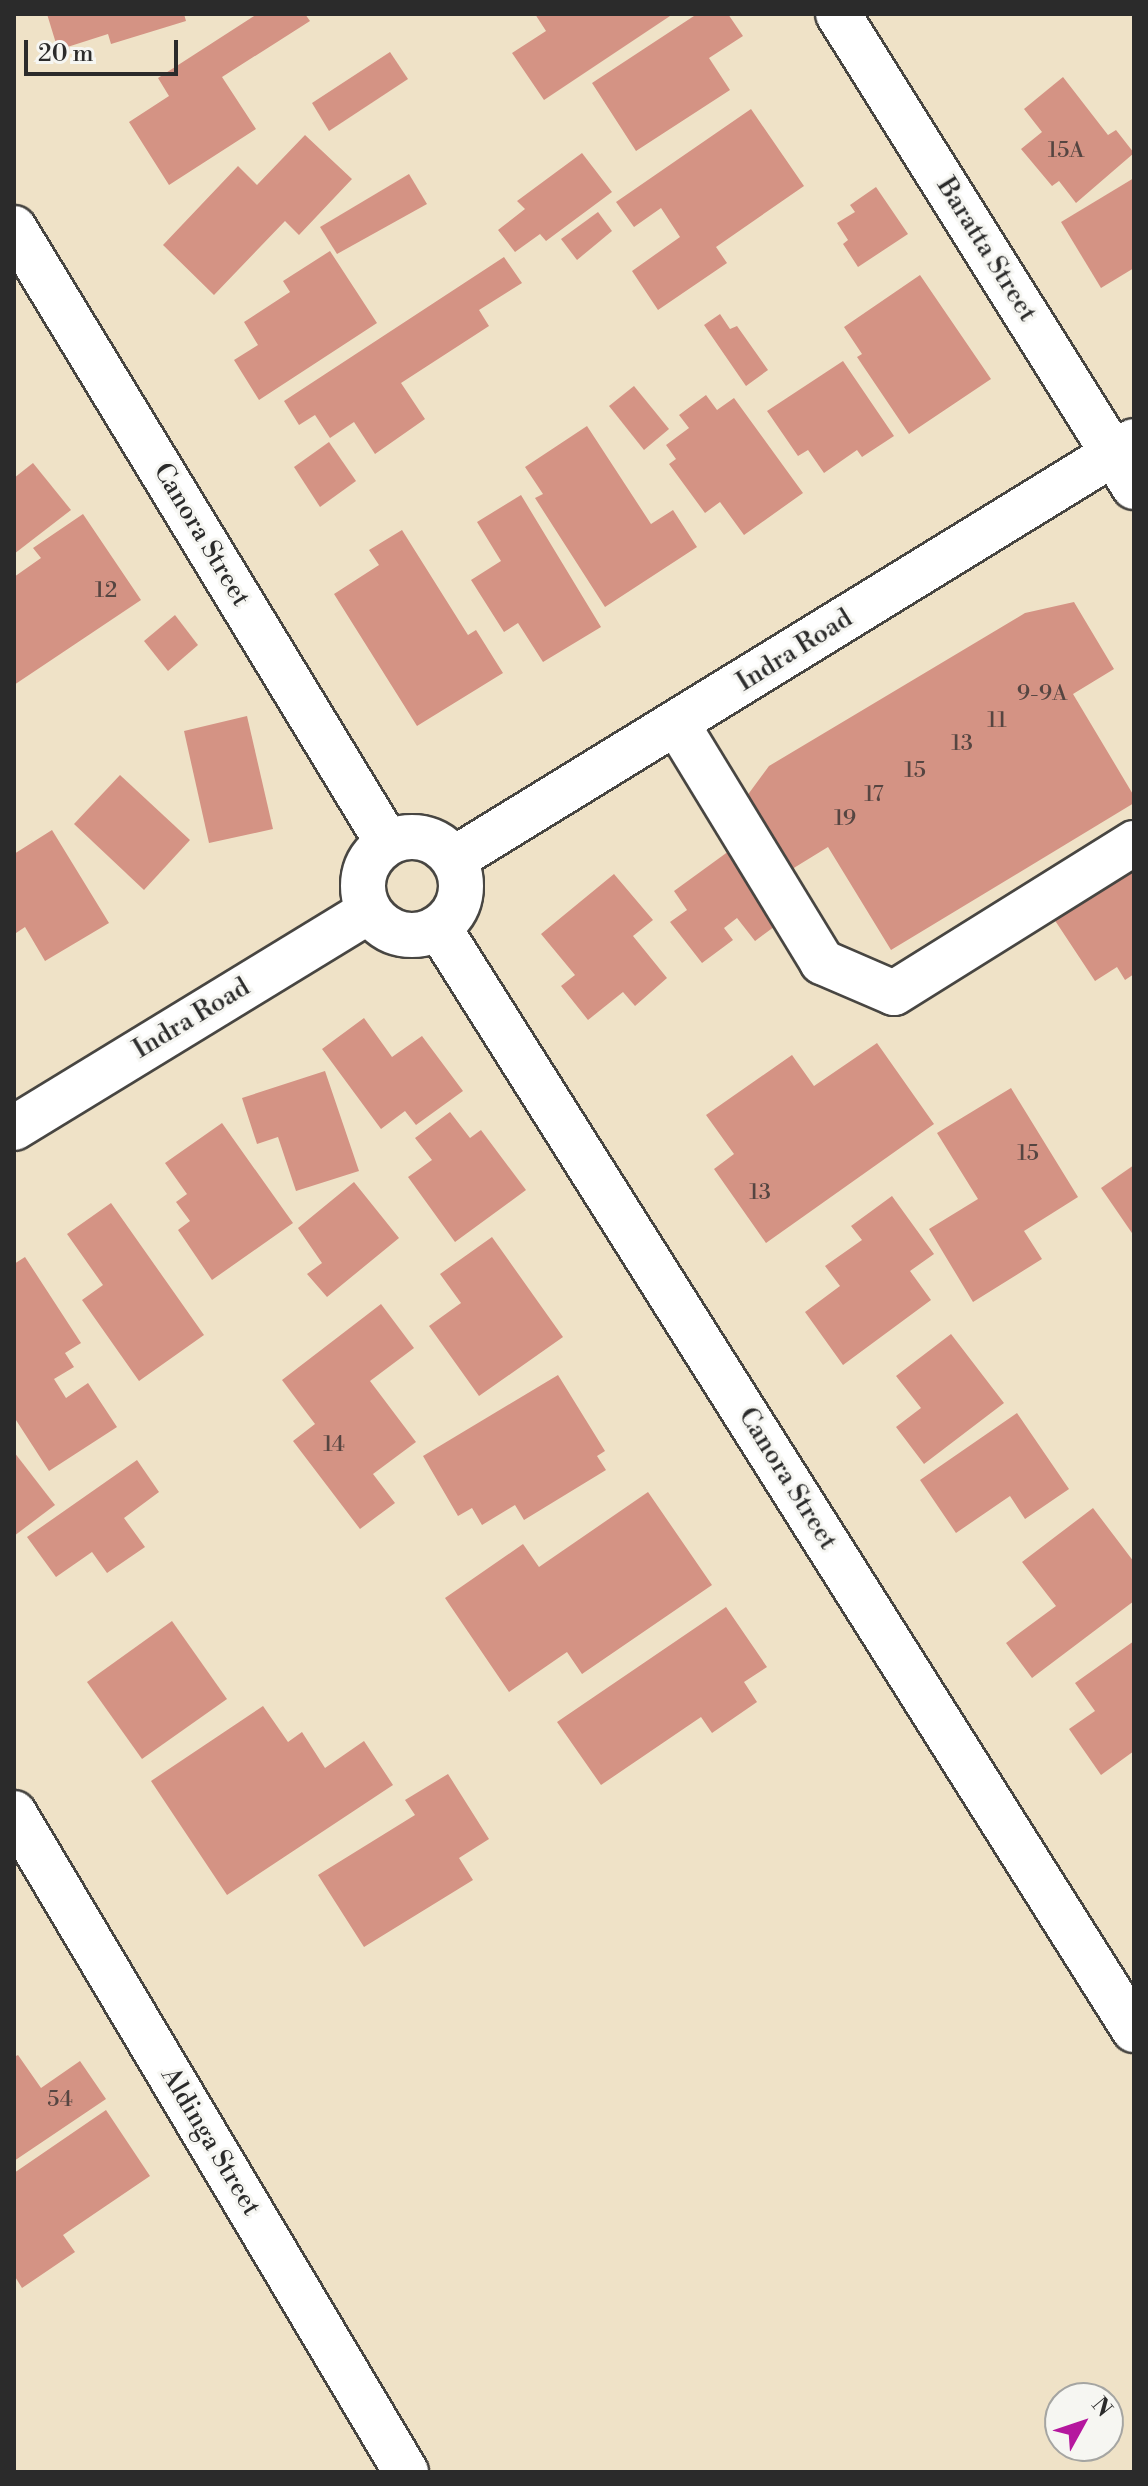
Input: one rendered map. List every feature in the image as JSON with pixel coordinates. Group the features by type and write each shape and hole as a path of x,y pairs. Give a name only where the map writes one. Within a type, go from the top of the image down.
{"street":[{"name":"Baratta Street","path":"838,14 1127,460"},
{"name":"Canora Street","path":"14,228 387,842"},
{"name":"Indra Road","path":"454,859 677,724 1127,460"},
{"path":"677,724 822,962 894,993 1134,843"},
{"path":"416,837 431,840 454,859 460,873 459,904 439,928 409,935 380,923 369,911 363,896 367,865 387,842 416,837"},
{"name":"Indra Road","path":"14,1128 369,911"},
{"name":"Canora Street","path":"439,928 1134,2030"},
{"name":"Aldinga Street","path":"14,1813 406,2472"}],"building":[{"path":"47,14 184,14 186,21 111,44 108,34 58,50"},
{"path":"257,14 305,14 310,21 222,77 256,129 169,185 129,122 169,96 158,78"},
{"path":"535,14 673,14 544,100 512,53 546,31"},
{"path":"697,14 728,14 743,36 709,58 730,90 636,151 592,83"},
{"path":"390,52 408,79 329,131 312,103"},
{"path":"1063,77 1108,135 1116,130 1134,153 1076,203 1059,181 1052,186 1021,149 1042,132 1024,109"},
{"path":"751,109 804,186 716,247 727,263 658,310 632,271 680,237 661,208 634,227 616,202"},
{"path":"305,135 352,179 299,235 285,221 214,295 163,245 238,166 257,185"},
{"path":"582,153 612,192 546,241 540,234 515,252 498,230 525,209 517,201"},
{"path":"409,174 427,204 337,254 320,227"},
{"path":"1134,178 1134,268 1101,288 1061,222"},
{"path":"876,187 908,234 858,267 843,244 848,240 837,223 855,212 850,205"},
{"path":"598,212 612,231 577,260 561,239"},
{"path":"330,251 377,323 259,400 234,360 258,345 244,322 290,292 283,281"},
{"path":"504,257 522,283 479,310 489,326 401,383 425,419 375,454 354,422 330,438 315,415 299,425 284,401"},
{"path":"920,275 991,379 909,434 857,357 862,354 844,327"},
{"path":"720,314 730,329 737,326 768,370 746,386 704,325"},
{"path":"843,361 894,436 862,457 857,450 824,473 808,450 798,456 767,411"},
{"path":"634,386 669,429 644,450 609,406"},
{"path":"706,395 717,410 734,398 803,493 744,535 720,502 705,513 669,464 676,459 666,445 689,428 679,415"},
{"path":"587,426 651,524 673,510 697,547 605,607 535,498 543,494 525,467"},
{"path":"329,442 356,481 320,507 294,467"},
{"path":"33,463 71,510 14,554 14,478"},
{"path":"521,495 601,627 543,662 518,623 504,632 471,580 501,561 477,522"},
{"path":"83,514 141,600 14,685 14,577 41,558 33,548"},
{"path":"402,530 468,635 476,630 503,673 417,726 334,594 379,565 369,550"},
{"path":"1074,602 1114,669 1073,694 1134,796 1134,803 891,950 828,847 784,874 741,804 769,766 1025,613"},
{"path":"175,615 198,645 168,671 144,641"},
{"path":"247,716 273,829 209,843 184,731"},
{"path":"120,775 190,840 144,890 74,824"},
{"path":"52,830 109,923 45,961 25,927 16,933 14,930 14,854"},
{"path":"729,851 782,921 755,941 737,918 724,928 733,940 702,963 670,922 687,910 674,891"},
{"path":"1134,867 1134,974 1125,980 1117,967 1095,981 1054,919"},
{"path":"614,874 653,920 633,936 667,978 635,1006 623,992 588,1020 561,986 575,975 541,934"},
{"path":"364,1018 392,1057 422,1036 463,1091 416,1125 405,1111 381,1129 322,1049"},
{"path":"877,1043 934,1124 766,1243 714,1169 734,1154 706,1115 792,1055 814,1086"},
{"path":"325,1071 359,1171 296,1191 278,1137 257,1144 242,1098"},
{"path":"1011,1088 1078,1197 1024,1231 1042,1259 973,1302 929,1229 978,1199 937,1133"},
{"path":"450,1112 470,1138 481,1130 526,1190 455,1242 408,1177 432,1160 415,1138"},
{"path":"222,1123 293,1223 212,1280 178,1230 190,1221 176,1202 187,1194 165,1163"},
{"path":"1134,1165 1134,1236 1101,1188"},
{"path":"354,1182 399,1238 327,1297 307,1274 322,1263 298,1228"},
{"path":"892,1196 934,1254 910,1271 931,1300 843,1365 805,1312 840,1286 825,1266 862,1240 851,1226"},
{"path":"111,1203 204,1335 139,1381 82,1300 103,1285 67,1234"},
{"path":"492,1237 563,1337 479,1396 429,1326 461,1303 440,1274"},
{"path":"25,1257 81,1343 65,1353 74,1367 54,1379 66,1398 88,1383 117,1427 49,1471 14,1417 14,1264"},
{"path":"381,1304 414,1348 370,1381 416,1442 373,1474 395,1503 360,1529 293,1441 315,1424 282,1380"},
{"path":"951,1334 1004,1403 924,1464 896,1427 921,1408 896,1376"},
{"path":"558,1375 605,1451 597,1456 606,1470 524,1520 515,1505 482,1525 472,1508 458,1516 423,1456"},
{"path":"1017,1413 1069,1489 1025,1519 1010,1496 956,1533 920,1480"},
{"path":"14,1452 55,1505 14,1536"},
{"path":"137,1460 159,1492 124,1518 145,1547 107,1573 92,1552 56,1577 27,1537"},
{"path":"648,1492 712,1585 582,1674 567,1652 509,1692 445,1598 523,1544 539,1567"},
{"path":"1093,1508 1134,1562 1134,1601 1032,1678 1006,1643 1056,1606 1022,1562"},
{"path":"726,1607 767,1667 744,1682 757,1702 712,1733 701,1717 601,1785 557,1722"},
{"path":"172,1621 227,1699 142,1759 87,1682"},
{"path":"1134,1641 1134,1751 1101,1775 1069,1729 1095,1711 1075,1683"},
{"path":"263,1706 288,1742 302,1732 325,1768 364,1741 393,1785 227,1895 151,1781"},
{"path":"448,1774 489,1839 459,1858 473,1880 364,1947 318,1875 415,1815 405,1800"},
{"path":"18,2055 41,2088 80,2061 106,2099 14,2161 14,2057"},
{"path":"106,2110 150,2176 63,2235 75,2252 22,2288 14,2275 14,2173"}]}
